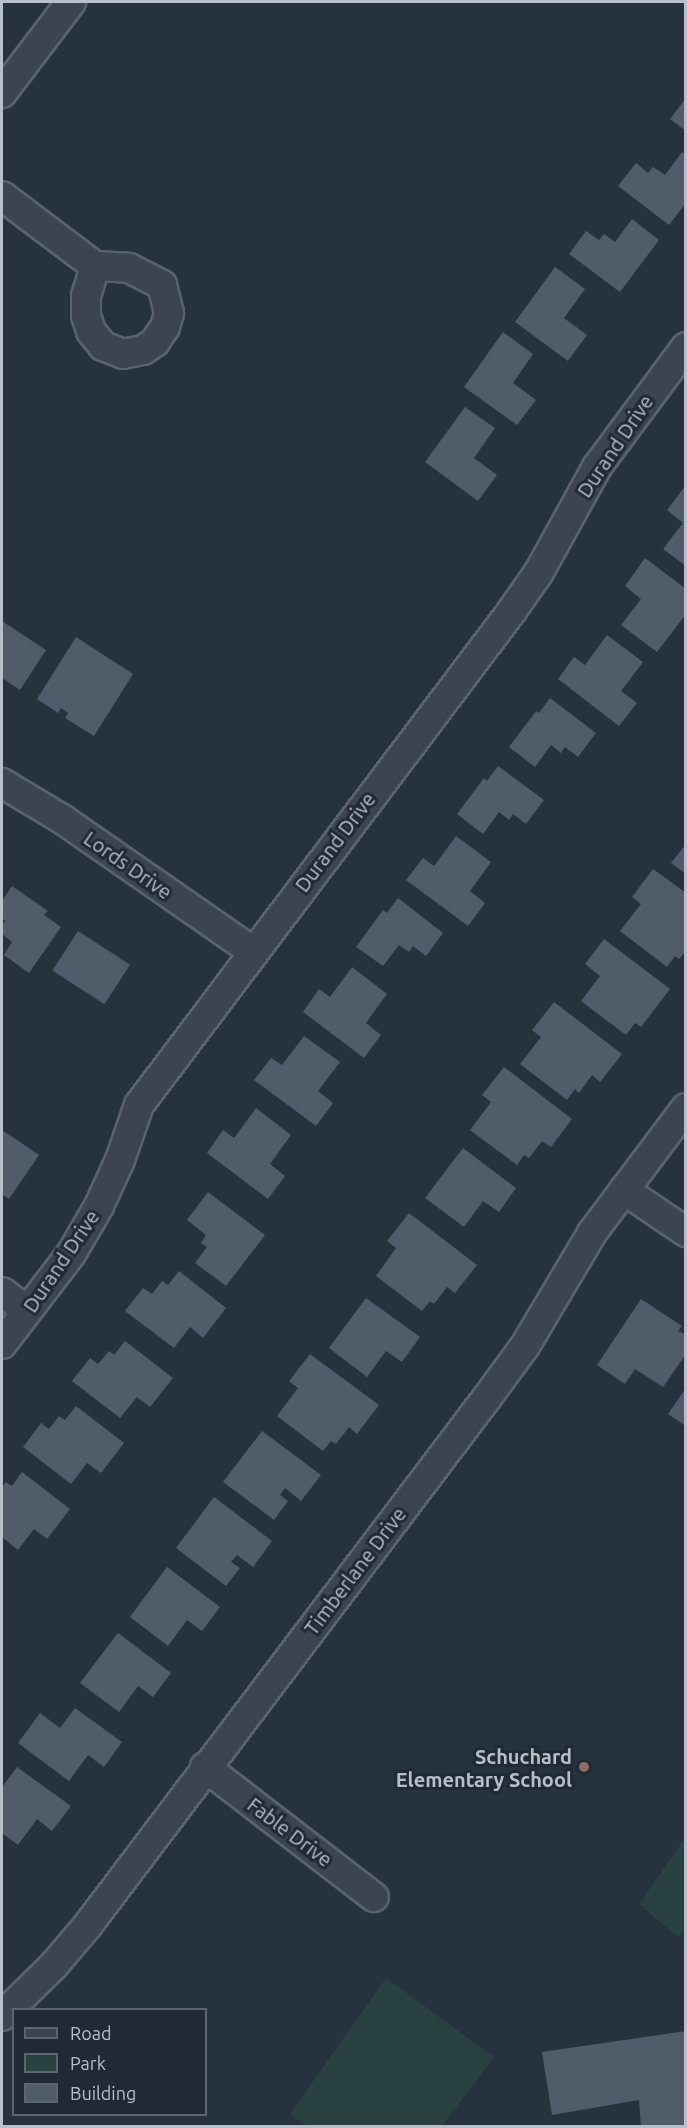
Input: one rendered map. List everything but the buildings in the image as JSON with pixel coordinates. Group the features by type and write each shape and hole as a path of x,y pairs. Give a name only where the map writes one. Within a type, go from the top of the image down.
{"street":[{"path":"2,93 71,2"},
{"path":"2,196 95,266"},
{"name":"Durand Drive","path":"2,1344 71,1254 99,1206 120,1160 139,1105 252,951 510,612 549,554 597,467 686,347"},
{"name":"Lords Drive","path":"2,783 62,819 252,951"},
{"name":"Timberlane Drive","path":"2,2016 54,1965 88,1925 525,1346 575,1261 624,1190 686,1108"},
{"path":"624,1190 686,1233"},
{"path":"2,1292 27,1311"},
{"name":"Fable Drive","path":"205,1767 374,1897"}],"green space":[{"path":"685,1838 685,1927 678,1937 639,1904"},
{"path":"386,1978 494,2057 442,2126 307,2126 290,2114"}],"place":[{"name":"Schuchard Elementary School","path":"584,1767"}]}
